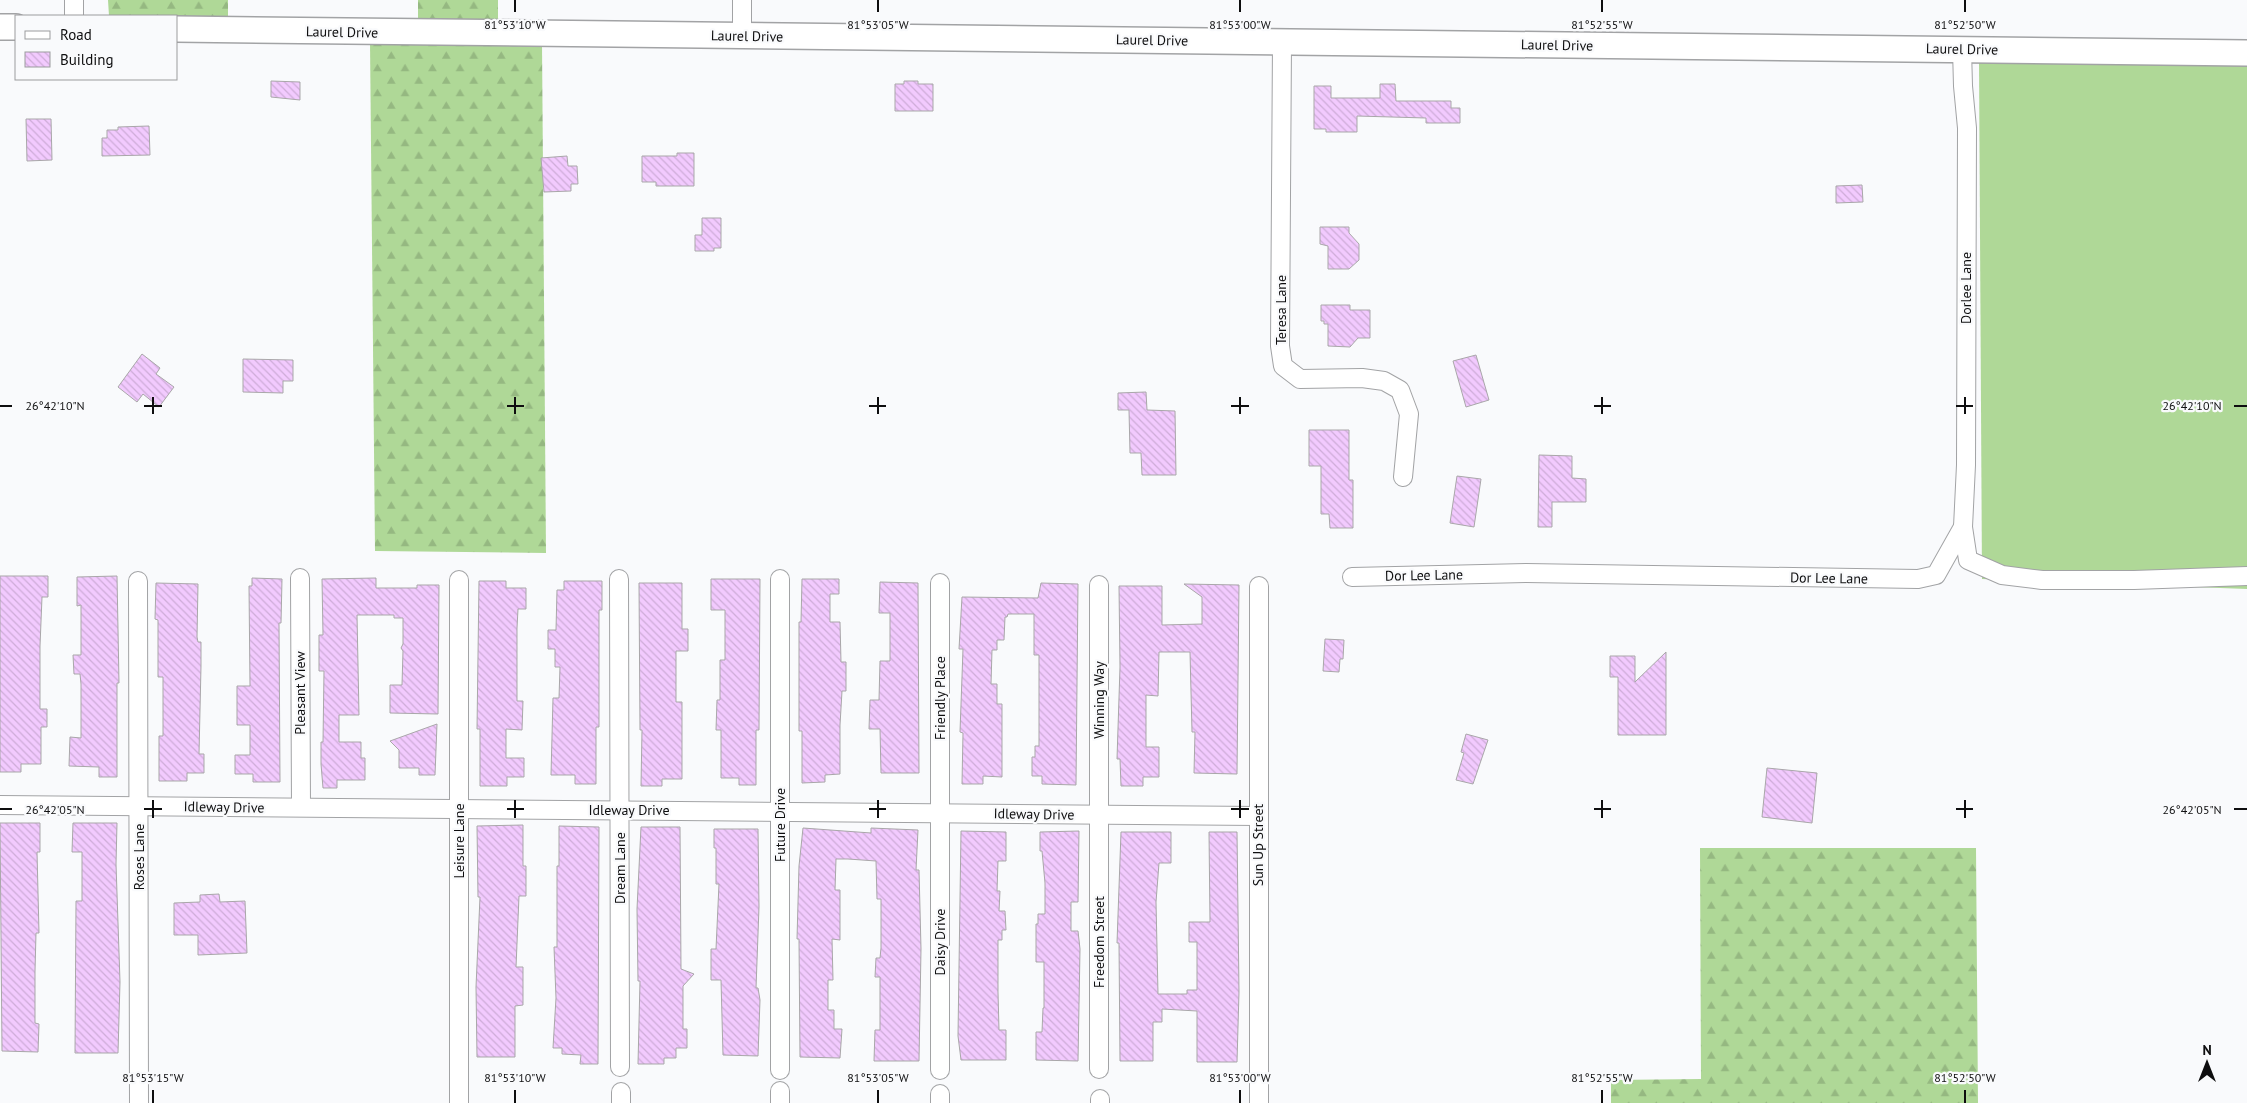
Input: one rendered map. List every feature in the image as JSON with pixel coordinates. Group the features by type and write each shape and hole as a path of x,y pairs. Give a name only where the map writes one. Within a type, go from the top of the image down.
{"street":[{"path":"74,0 74,15"},
{"path":"742,0 742,36"},
{"path":"0,27 15,27"},
{"name":"Laurel Drive","path":"178,30 2247,53"},
{"name":"Teresa Lane","path":"1282,42 1280,346 1283,366 1300,379 1362,378 1384,381 1400,390 1409,414 1403,477"},
{"name":"Dorlee Lane","path":"1962,49 1962,86 1967,128 1966,455 1963,527"},
{"path":"1963,527 1968,560 2002,575 2042,580 2247,576"},
{"name":"Dor Lee Lane","path":"1352,577 1526,573 1918,579 1936,575 1963,527"},
{"name":"Pleasant View","path":"300,578 301,807"},
{"name":"Dream Lane","path":"619,579 620,1067"},
{"name":"Future Drive","path":"780,579 780,1070"},
{"name":"Leisure Lane","path":"459,580 459,1103"},
{"name":"Roses Lane","path":"138,581 139,1103"},
{"name":"Friendly Place","path":"940,583 940,813"},
{"name":"Winning Way","path":"1099,585 1100,814"},
{"name":"Sun Up Street","path":"1259,586 1259,1103"},
{"name":"Idleway Drive","path":"0,805 1258,816"},
{"name":"Daisy Drive","path":"940,813 940,1070"},
{"name":"Freedom Street","path":"1099,1069 1100,814"}],"green space":[{"path":"108,0 228,0 228,20 178,19 178,15 109,15"},
{"path":"418,0 498,0 498,23 418,22"},
{"path":"370,42 542,44 546,553 375,551"},
{"path":"1979,60 2247,63 2247,589 1982,579"},
{"path":"1700,848 1976,848 1978,1103 1611,1103 1611,1080 1701,1079"}],"building":[{"path":"271,81 300,82 300,100 271,97"},
{"path":"904,81 918,81 918,84 933,84 933,111 895,111 895,84 904,84"},
{"path":"1380,84 1395,84 1396,101 1451,101 1451,108 1460,108 1460,123 1426,123 1426,118 1357,116 1357,132 1326,132 1326,129 1314,129 1314,86 1331,86 1331,98 1380,98"},
{"path":"26,119 51,119 52,160 27,161"},
{"path":"149,126 150,155 102,156 102,138 107,138 107,130 118,130 118,127"},
{"path":"677,153 694,153 694,186 656,186 656,182 642,182 642,156 677,156"},
{"path":"567,156 568,166 577,166 578,184 571,184 571,191 544,192 541,158"},
{"path":"1862,185 1863,202 1836,203 1836,186"},
{"path":"702,218 721,218 721,248 714,248 714,251 695,251 695,235 702,235"},
{"path":"1320,227 1349,227 1349,233 1359,244 1359,260 1349,269 1328,269 1328,246 1320,244"},
{"path":"1321,305 1350,305 1350,310 1370,310 1370,338 1358,338 1350,347 1328,346 1328,324 1324,324 1324,321 1321,321"},
{"path":"142,354 160,368 156,374 174,387 159,407 143,394 137,402 118,387"},
{"path":"1476,355 1489,400 1466,407 1453,361"},
{"path":"243,359 293,360 293,381 283,381 283,393 243,392"},
{"path":"1146,392 1147,410 1175,411 1176,475 1142,475 1141,453 1130,453 1129,410 1118,410 1118,393"},
{"path":"1309,430 1349,430 1349,480 1353,480 1353,528 1330,528 1329,514 1321,514 1321,466 1309,466"},
{"path":"1539,455 1572,456 1572,478 1586,479 1586,502 1552,502 1552,527 1538,527"},
{"path":"1457,476 1481,479 1474,527 1450,523"},
{"path":"0,576 48,576 48,597 42,597 40,646 40,709 47,709 47,727 41,727 41,764 21,764 21,772 0,772"},
{"path":"117,576 119,683 117,683 117,777 99,777 99,767 69,766 70,737 81,738 81,684 80,674 74,674 73,655 81,655 81,605 77,606 77,577"},
{"path":"252,578 282,579 281,623 279,623 280,782 253,782 253,774 235,774 235,755 250,755 250,725 237,725 237,686 250,686 249,586 252,586"},
{"path":"376,578 376,588 417,588 417,585 439,585 438,714 390,713 390,685 402,685 403,651 401,648 403,644 403,618 394,618 394,615 357,615 359,715 339,715 339,742 361,742 361,758 365,758 365,780 337,780 337,788 323,788 321,742 323,742 324,671 319,671 319,635 323,635 322,579"},
{"path":"711,579 760,579 759,730 756,730 756,785 739,785 739,778 721,778 721,730 716,730 717,700 720,700 720,660 725,660 725,610 711,610"},
{"path":"802,579 839,579 839,594 830,594 830,622 840,622 841,662 846,662 846,691 842,691 840,774 825,775 825,782 802,783 802,731 799,731 799,622 801,622"},
{"path":"479,581 506,581 506,588 526,588 526,609 518,609 517,628 517,701 523,701 522,730 506,729 506,758 524,758 524,777 507,777 507,786 480,786 480,729 477,729"},
{"path":"564,581 602,581 602,610 599,610 599,727 596,727 596,784 575,784 575,775 551,775 553,698 559,698 560,667 555,667 555,649 548,649 548,630 556,630 557,590 564,590"},
{"path":"880,582 918,583 919,773 881,773 880,729 869,729 870,700 879,700 880,661 890,661 890,613 879,613"},
{"path":"156,583 198,584 197,637 198,642 201,642 199,754 204,754 204,773 187,773 187,781 159,781 159,736 163,736 163,677 158,677 158,620 155,619"},
{"path":"639,583 682,583 682,629 688,629 688,651 676,651 676,702 682,702 682,779 662,779 662,786 641,786 642,730 640,730"},
{"path":"1041,583 1078,584 1076,785 1042,784 1042,776 1032,776 1032,757 1035,757 1035,746 1039,746 1039,655 1034,655 1034,614 1008,614 1005,617 1004,640 997,640 997,650 992,650 991,684 997,684 997,704 1002,704 1002,777 983,776 983,784 962,784 963,733 960,732 963,649 959,649 962,597 1038,598"},
{"path":"1184,584 1239,585 1237,774 1194,773 1195,732 1192,732 1190,652 1159,652 1158,696 1146,695 1146,747 1159,747 1159,777 1143,777 1143,786 1121,786 1120,759 1117,759 1120,667 1119,586 1162,586 1162,625 1202,624 1202,597"},
{"path":"1325,639 1344,640 1343,659 1340,659 1339,672 1323,671"},
{"path":"1666,652 1666,735 1618,735 1618,677 1610,677 1610,656 1635,656 1635,682"},
{"path":"437,724 435,775 419,775 419,768 399,768 399,750 390,741"},
{"path":"1466,734 1488,740 1473,784 1456,780 1464,753 1461,752"},
{"path":"1767,768 1817,773 1812,823 1762,817"},
{"path":"0,823 40,823 40,852 37,852 39,933 36,933 35,971 35,1023 39,1024 38,1052 2,1051"},
{"path":"73,823 117,823 116,864 120,982 118,1053 75,1053 76,901 82,901 82,852 72,852"},
{"path":"523,825 523,866 526,866 526,896 519,896 516,967 523,967 523,1005 515,1006 515,1057 477,1057 476,987 480,897 478,897 477,826"},
{"path":"559,826 599,827 598,1064 580,1064 581,1055 562,1054 562,1048 553,1048 556,998 554,947 557,947"},
{"path":"641,827 680,827 681,969 694,974 683,986 683,1029 687,1029 687,1048 676,1048 676,1058 664,1058 664,1064 638,1064 640,981 638,981 637,909"},
{"path":"803,828 871,833 871,828 918,830 916,870 919,870 921,949 919,1061 874,1061 875,1030 880,1030 880,977 875,977 876,958 880,958 881,948 881,899 877,899 876,861 848,859 836,859 835,890 840,890 840,940 832,939 833,980 828,980 828,1010 834,1010 834,1029 842,1029 840,1058 800,1057 799,939 797,939 799,866"},
{"path":"714,829 758,829 759,907 756,988 758,988 760,1000 758,1056 723,1055 721,980 711,980 711,949 716,949 719,884 716,884"},
{"path":"961,831 1006,832 1006,861 998,861 997,891 1000,891 999,911 1005,911 1006,930 1002,930 1002,940 998,940 998,992 999,1030 1006,1030 1006,1060 961,1060 958,1036"},
{"path":"1079,831 1078,902 1071,902 1071,931 1078,931 1080,949 1078,1061 1036,1060 1036,1032 1042,1032 1044,1008 1044,962 1036,962 1036,924 1038,924 1038,914 1045,914 1045,883 1042,851 1040,851 1040,832"},
{"path":"1121,832 1171,832 1171,863 1159,863 1156,902 1158,994 1187,994 1187,990 1197,990 1197,942 1189,942 1189,922 1210,922 1209,832 1237,832 1239,992 1237,1062 1197,1062 1197,1011 1162,1009 1162,1022 1153,1022 1153,1061 1120,1061 1119,943 1117,943"},
{"path":"219,894 220,902 245,901 247,953 198,955 198,935 174,935 174,903 200,902 200,895"}]}
